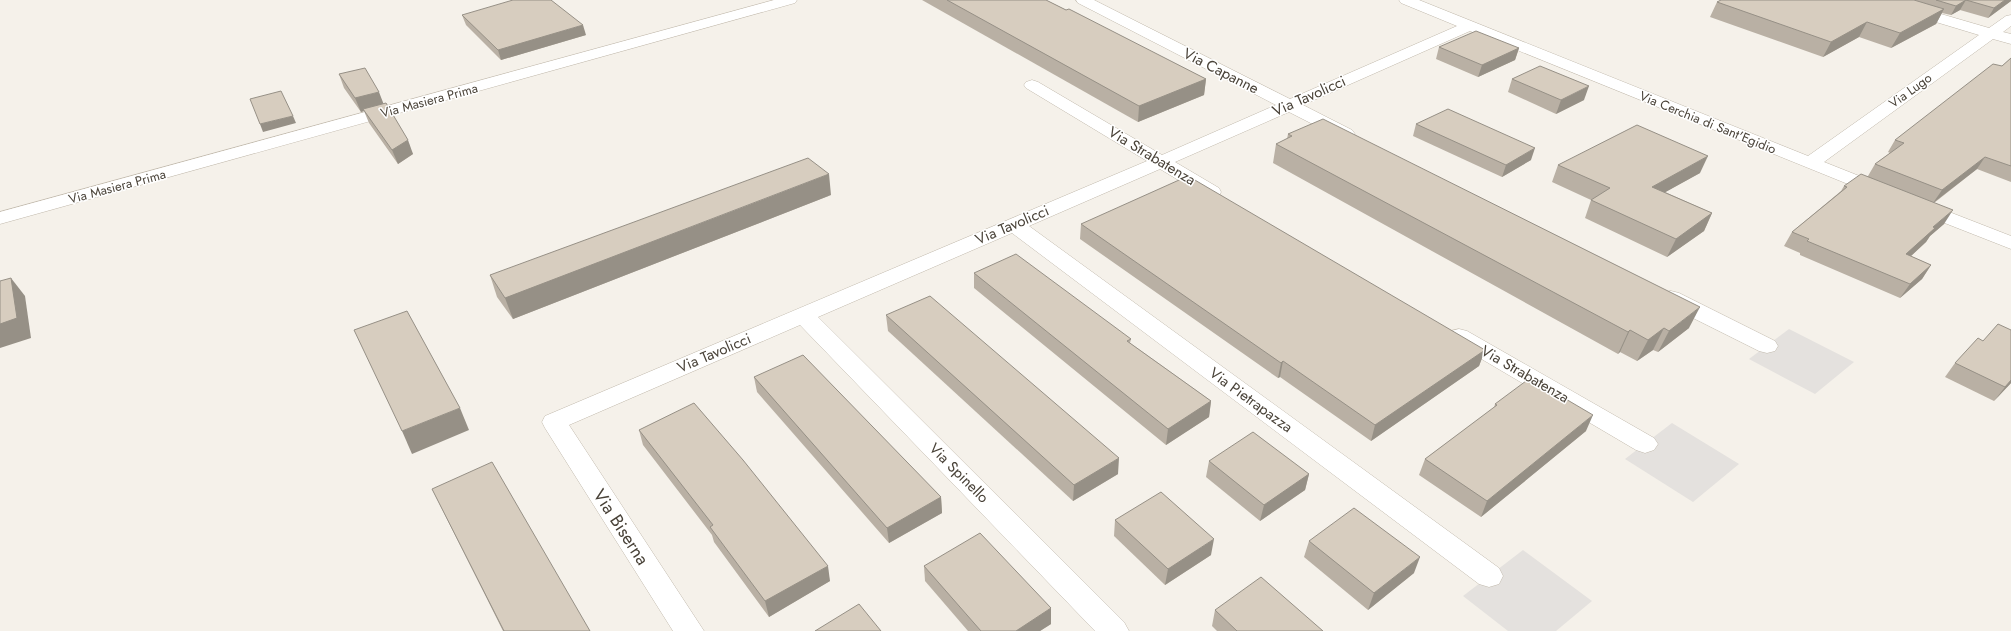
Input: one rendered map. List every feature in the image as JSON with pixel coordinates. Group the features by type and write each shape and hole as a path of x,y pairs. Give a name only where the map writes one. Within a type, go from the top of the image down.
{"street":[{"name":"Via Masiera Prima","path":"0,218 790,0"},
{"name":"Via Capanne","path":"1083,0 1360,141"},
{"name":"Via Cerchia di Sant'Egidio","path":"1406,0 2011,243"},
{"path":"1878,0 2011,39"},
{"name":"Via Lugo","path":"1810,163 2011,19"},
{"name":"Via Tavolicci","path":"554,422 1160,162 1468,26"},
{"name":"Via Strabatenza","path":"1032,85 1229,202"},
{"name":"Via Pietrapazza","path":"1013,224 1489,576"},
{"path":"1652,289 1766,346"},
{"name":"Via Spinello","path":"803,315 1114,631"},
{"name":"Via Strabatenza","path":"1440,325 1645,444"},
{"name":"Via Biserna","path":"554,422 689,631"}],"shaded area":[{"path":"1789,329 1854,362 1815,394 1749,359"},
{"path":"1672,423 1739,464 1693,502 1625,459"},
{"path":"1523,550 1592,601 1556,631 1508,631 1463,596"}],"building":[{"path":"513,0 551,0 583,25 498,50 462,15"},
{"path":"947,0 1046,0 1066,10 1069,9 1206,79 1139,106"},
{"path":"1721,0 1914,0 1944,9 1900,33 1867,22 1831,42 1717,2"},
{"path":"1936,0 1966,0 1956,6"},
{"path":"1966,0 2005,0 1994,8"},
{"path":"1476,31 1519,48 1482,65 1439,47"},
{"path":"2011,58 2011,166 1985,157 1942,190 1875,164 1904,143 1895,140 1993,64 2002,66"},
{"path":"1540,66 1589,86 1561,100 1512,79"},
{"path":"365,68 379,92 355,98 339,74"},
{"path":"281,91 293,116 260,124 250,99"},
{"path":"386,103 408,140 392,150 363,109"},
{"path":"1448,109 1535,148 1506,165 1416,124"},
{"path":"1323,119 1700,307 1669,331 1664,328 1648,340 1630,330 1628,332 1276,144 1292,136 1288,134"},
{"path":"1637,125 1708,156 1652,187 1712,213 1676,239 1591,200 1610,188 1558,165"},
{"path":"808,158 829,174 505,298 490,275"},
{"path":"1861,174 1953,210 1933,227 1935,228 1906,254 1931,265 1910,284 1807,241 1809,239 1792,232 1847,187 1844,186"},
{"path":"1188,176 1485,350 1375,425 1283,361 1281,363 1081,224"},
{"path":"1016,254 1131,339 1127,341 1211,401 1168,429 974,273"},
{"path":"11,278 17,318 0,324 0,281"},
{"path":"930,296 1119,458 1074,485 886,315"},
{"path":"407,311 460,408 402,431 354,330"},
{"path":"1998,324 2011,330 2011,380 2005,387 1955,363 1978,338 1983,341"},
{"path":"803,355 941,497 887,528 754,377"},
{"path":"1530,378 1593,415 1487,501 1425,459 1497,405 1495,404"},
{"path":"694,403 743,460 828,566 765,601 710,527 713,525 639,430"},
{"path":"1253,432 1309,474 1264,505 1209,461"},
{"path":"492,462 590,631 504,631 432,489"},
{"path":"1161,492 1214,539 1168,569 1115,520"},
{"path":"1354,508 1420,557 1374,593 1309,541"},
{"path":"980,533 1051,608 1016,631 981,631 924,566"},
{"path":"1261,577 1323,631 1237,631 1215,610"},
{"path":"859,604 881,631 815,631"}]}
